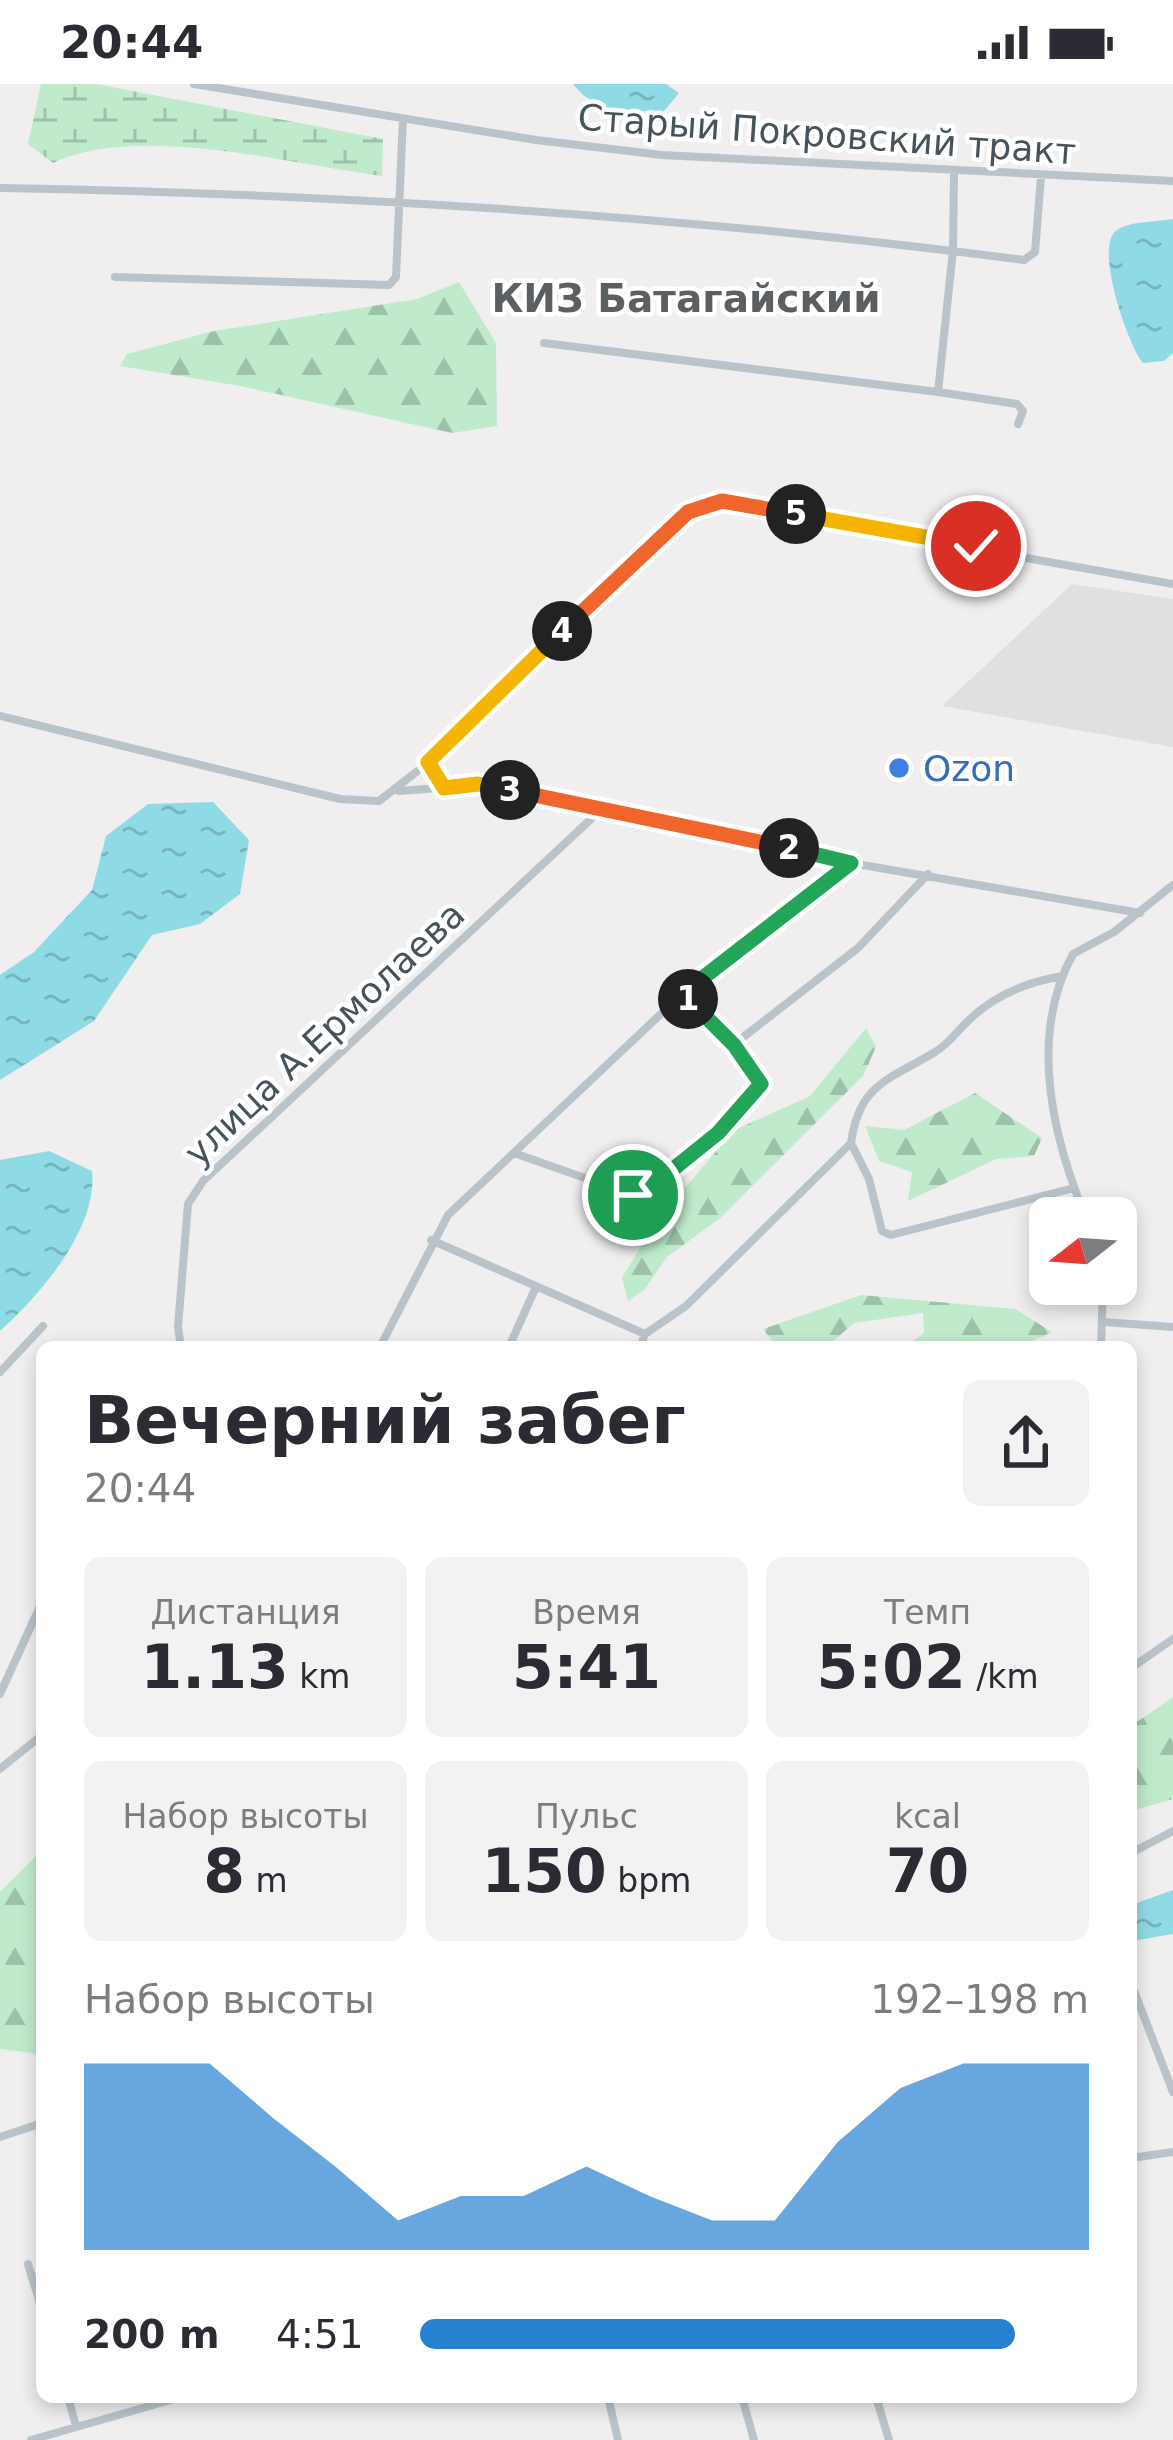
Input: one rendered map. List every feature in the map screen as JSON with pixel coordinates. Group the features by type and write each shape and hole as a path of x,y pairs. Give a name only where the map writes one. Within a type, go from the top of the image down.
{"street":[{"name":"Старый Покровский тракт","path":"194,84 662,155 1173,181"},
{"path":"116,277 389,285 396,277 403,118"},
{"path":"938,392 952,250 954,173"},
{"path":"0,188 397,205 796,232 1030,258 1041,177"},
{"path":"544,343 1017,404 1023,411 1018,424"},
{"path":"0,716 340,799 379,801 428,762 665,531 710,502 1173,584"},
{"path":"428,762 444,788"},
{"path":"396,791 478,784 605,806 851,863 1140,913"},
{"name":"улица А.Ермолаева","path":"180,1341 188,1204 203,1181 605,806"},
{"path":"383,1341 431,1240 448,1215 682,994 851,863"},
{"path":"734,1045 858,948 928,874"},
{"path":"1078,1197 1047,1072 1048,1028 1061,976 1073,954 1140,913 1173,885"},
{"path":"1061,976 1030,982 1003,995 934,1053 903,1066 870,1093 855,1116 851,1143 869,1179 882,1231 891,1235 1074,1188"},
{"path":"514,1154 621,1192 646,1191 758,1094 758,1073 682,994"},
{"path":"642,1341 645,1334 686,1306 851,1143"},
{"path":"431,1240 645,1334"},
{"path":"512,1341 536,1289"},
{"path":"1102,1341 1104,1305"},
{"path":"1104,1322 1173,1327"},
{"path":"0,1372 43,1326"},
{"path":"0,1694 36,1615"},
{"path":"1137,1664 1173,1639"},
{"path":"0,1769 36,1740"},
{"path":"1137,1850 1173,1831"},
{"path":"1137,1999 1173,2092"},
{"path":"0,2138 36,2125"},
{"path":"1137,2157 1173,2152"},
{"path":"28,2264 36,2290"},
{"path":"70,2403 76,2426"},
{"path":"31,2440 160,2403"},
{"path":"609,2403 618,2440"},
{"path":"744,2403 754,2440"},
{"path":"879,2403 889,2440"}],"shaded area":[{"path":"1072,584 1173,599 1173,747 942,706"}],"green space":[{"path":"41,84 96,84 383,139 382,176 169,146 126,146 53,163 28,144"},
{"path":"459,282 496,343 497,426 452,433 240,386 120,366 127,354 214,331 417,299"},
{"path":"866,1028 876,1047 863,1076 719,1219 667,1257 644,1290 628,1301 622,1278 654,1224 724,1142 739,1128 810,1096"},
{"path":"975,1093 1042,1138 1034,1156 996,1159 908,1201 912,1172 879,1161 865,1126 904,1130"},
{"path":"861,1295 1015,1309 1052,1332 1033,1341 914,1341 924,1333 923,1313 854,1323 833,1341 772,1341 763,1329"},
{"path":"1173,1697 1173,1799 1137,1809 1137,1722"},
{"path":"36,1856 36,2053 0,2049 0,1892"}],"water":[{"path":"573,84 666,84 679,93 664,111 626,111 593,101"},
{"path":"1173,219 1173,353 1164,361 1143,363 1115,295 1111,239 1129,225"},
{"path":"213,802 249,840 240,894 200,924 152,935 94,1021 0,1080 0,975 34,952 92,890 106,836 148,804"},
{"path":"49,1151 92,1171 86,1215 49,1279 0,1331 0,1160"},
{"path":"1173,1890 1173,1934 1137,1940 1137,1903"}],"place":[{"name":"Ozon","path":"899,768"}],"district":[{"name":"КИЗ Батагайский","path":"686,298"}],"route":[{"path":"633,1195 646,1191 718,1133 758,1094 761,1084 758,1073 734,1045 682,994 851,863 605,806 478,784 444,788 428,762 665,531 710,502 976,546"}]}
